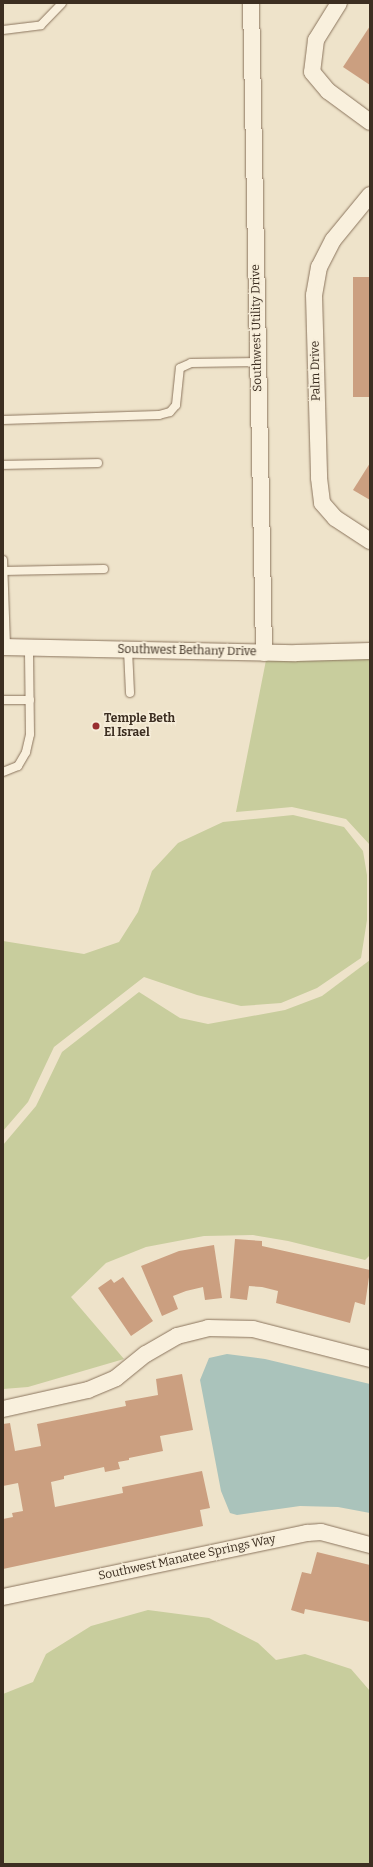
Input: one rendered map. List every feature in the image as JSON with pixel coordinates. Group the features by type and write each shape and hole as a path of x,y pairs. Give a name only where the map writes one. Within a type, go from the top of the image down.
{"street":[{"name":"Southwest Utility Drive","path":"251,3 264,653"},
{"path":"339,3 316,40 312,72 328,91 370,122"},
{"name":"Palm Drive","path":"370,195 333,240 319,267 314,295 319,478 322,503 335,518 370,541"},
{"name":"Southwest Bethany Drive","path":"4,648 264,653 370,651"},
{"path":"3,1409 88,1390 116,1378 146,1354 177,1336 208,1328 253,1329 370,1359"},
{"name":"Southwest Manatee Springs Way","path":"3,1597 307,1533 321,1532 370,1545"}],"lane":[{"path":"3,30 41,25 62,3"},
{"path":"3,420 159,415 170,412 176,405 180,368 191,363 258,362"},
{"path":"3,465 98,463"},
{"path":"3,560 4,648"},
{"path":"3,571 104,569"},
{"path":"3,772 18,766 26,752 30,734 29,648"},
{"path":"128,650 130,694"},
{"path":"3,700 30,700"}],"green space":[{"path":"269,645 370,646 370,845 346,819 292,807 236,812"},
{"path":"293,815 344,827 363,851 367,875 367,920 361,958 317,988 281,1003 241,1006 197,995 144,977 54,1047 28,1102 3,1131 3,941 84,954 119,942 138,912 152,871 178,843 223,822"},
{"path":"370,960 370,1255 365,1260 288,1241 253,1235 204,1236 146,1247 106,1263 71,1297 124,1359 28,1387 3,1389 3,1145 36,1106 62,1052 139,992 180,1018 208,1024 285,1010 322,996"},
{"path":"148,1610 209,1618 258,1643 276,1660 305,1654 351,1669 370,1691 370,1864 3,1864 3,1694 33,1682 46,1654 91,1626"}],"water":[{"path":"227,1354 265,1359 370,1384 370,1513 338,1507 300,1506 237,1515 230,1513 221,1491 200,1380 209,1358"}],"building":[{"path":"370,26 370,85 343,67"},
{"path":"353,277 370,277 370,397 353,397"},
{"path":"370,463 370,500 353,490"},
{"path":"235,1239 262,1241 262,1246 370,1270 365,1305 355,1302 350,1323 276,1303 278,1291 262,1287 249,1286 247,1300 230,1298"},
{"path":"214,1245 222,1298 205,1300 203,1287 186,1291 173,1296 178,1309 162,1316 141,1266 179,1251"},
{"path":"123,1277 153,1321 131,1336 98,1288 111,1279 114,1283"},
{"path":"182,1374 193,1430 160,1436 163,1451 129,1458 129,1460 118,1462 120,1469 105,1472 104,1467 64,1476 64,1479 51,1482 55,1507 123,1493 122,1487 202,1471 210,1508 200,1510 203,1526 3,1569 3,1519 13,1517 12,1513 23,1511 18,1483 3,1486 3,1424 10,1423 15,1451 41,1446 37,1424 126,1406 125,1401 158,1395 156,1379"},
{"path":"317,1552 370,1565 370,1622 305,1609 304,1614 291,1610 302,1572 311,1574"}],"place":[{"name":"Temple Beth El Israel","path":"96,726"}]}
